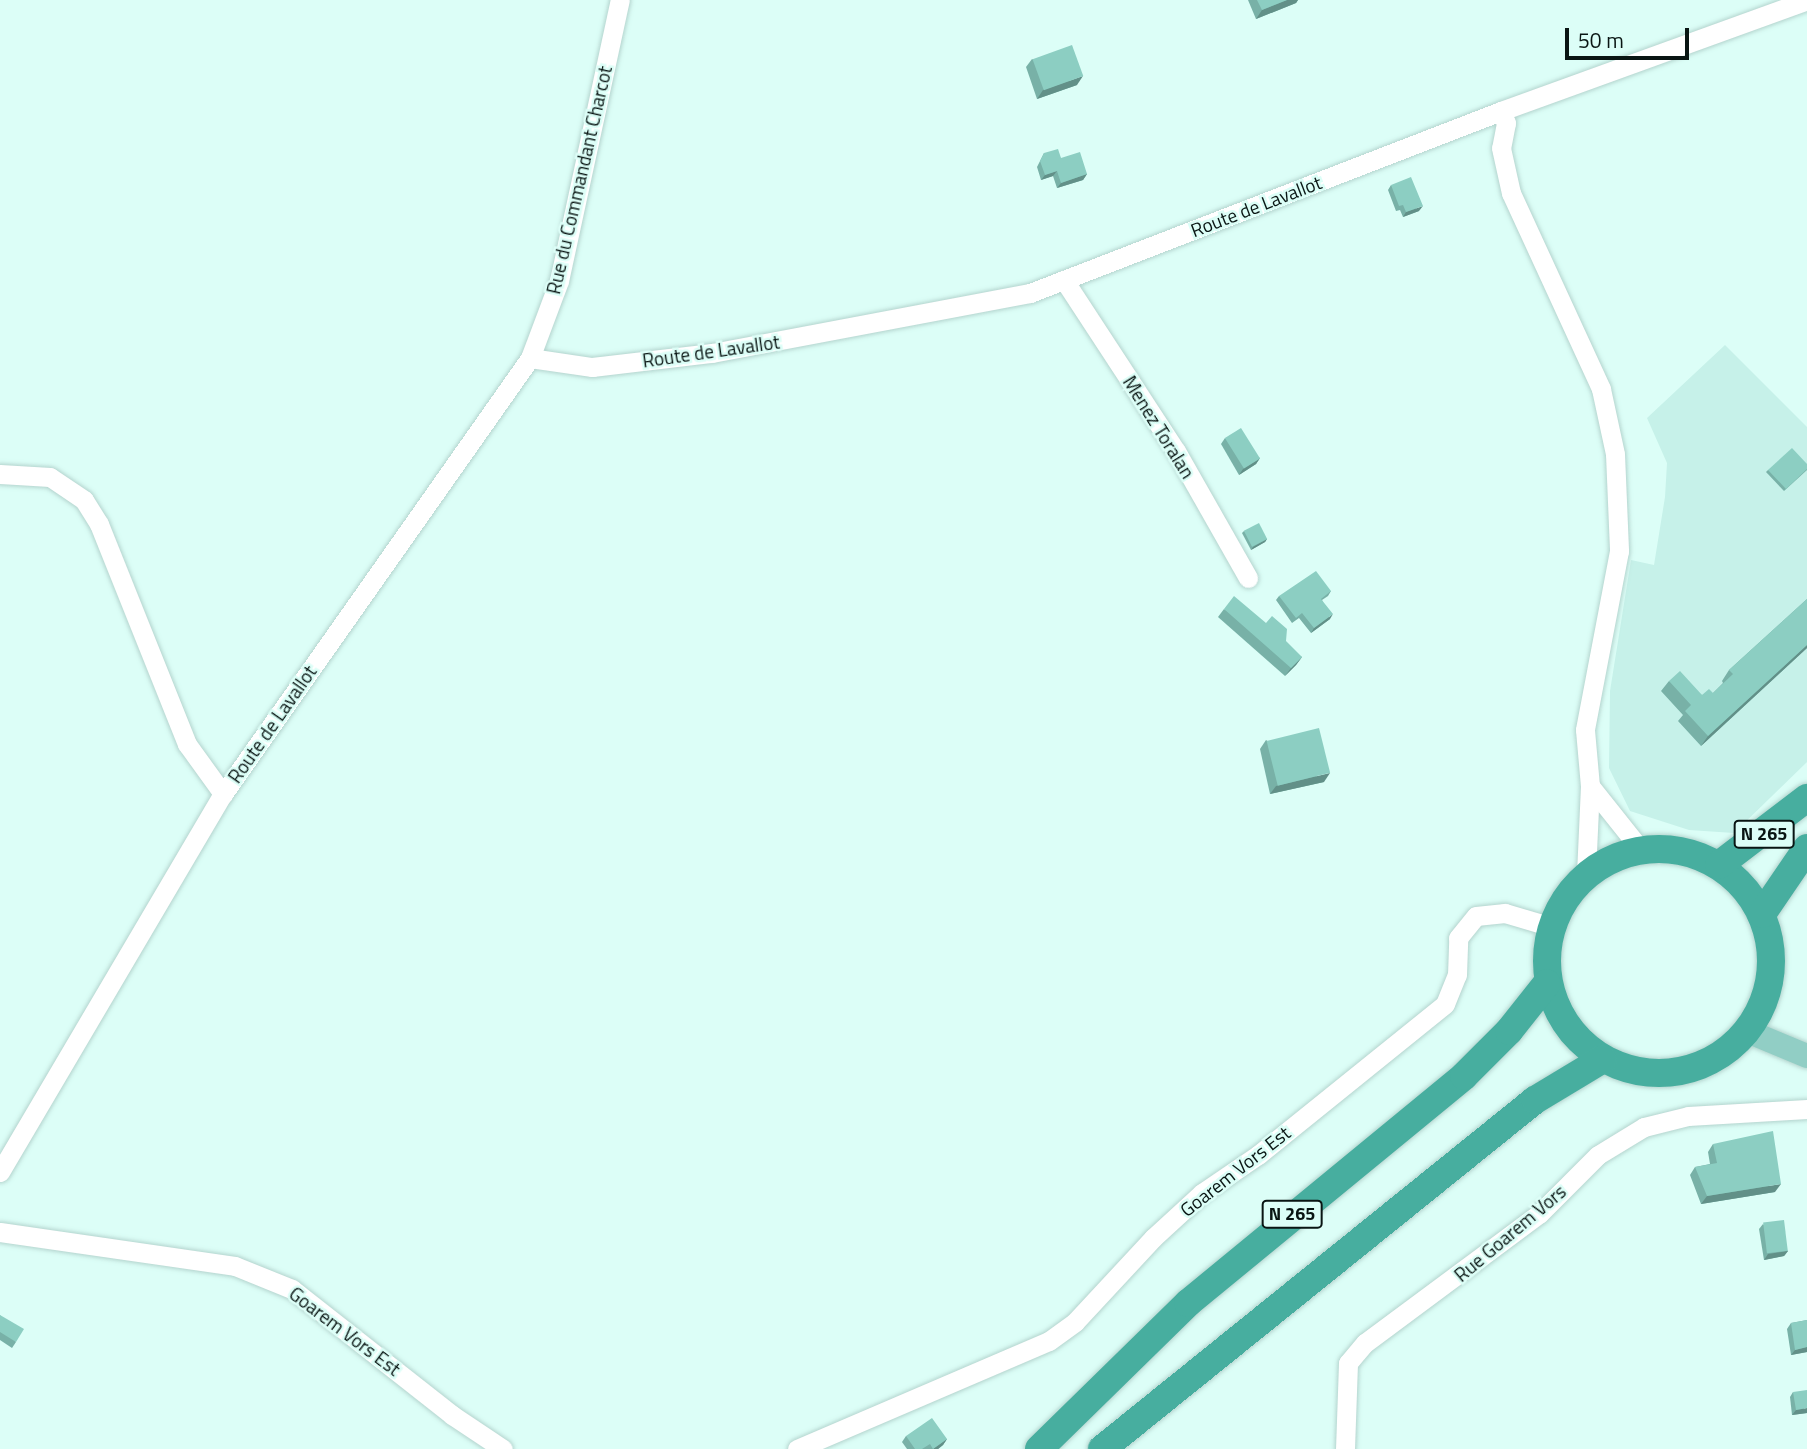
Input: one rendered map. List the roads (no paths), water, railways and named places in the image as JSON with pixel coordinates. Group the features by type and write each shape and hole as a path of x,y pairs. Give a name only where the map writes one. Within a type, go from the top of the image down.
{"highway":[{"name":"N 265","path":"1719,865 1807,798"},
{"name":"N 265","path":"1762,914 1807,848"},
{"path":"1668,849 1719,865 1744,887 1762,914 1770,944 1771,975 1763,1004 1748,1031 1724,1053 1685,1070 1664,1074 1632,1071 1602,1059 1579,1041 1561,1018 1547,983 1552,927 1565,898 1586,875 1612,859 1642,850 1668,849"},
{"name":"N 265","path":"1039,1449 1188,1303 1464,1076 1509,1031 1547,983"},
{"path":"1102,1449 1535,1100 1602,1059"}],"main road":[{"path":"1748,1031 1807,1056"}],"street":[{"name":"Rue du Commandant Charcot","path":"530,358 559,281 620,0"},
{"name":"Route de Lavallot","path":"0,1172 223,794 530,358 592,367 712,353 968,307 1064,280 1501,111 1807,0"},
{"path":"1501,111 1506,123 1501,148 1511,193 1601,389 1615,453 1619,551 1608,630 1585,730 1590,786 1586,875"},
{"name":"Menez Toralan","path":"1064,280 1176,450 1248,578"},
{"path":"0,474 50,477 84,500 99,524 187,744 223,794"},
{"path":"1590,786 1642,850"},
{"name":"Goarem Vors Est","path":"797,1449 1049,1341 1075,1322 1153,1238 1202,1193 1258,1155 1445,1004 1457,975 1458,938 1476,916 1505,913 1552,927"},
{"name":"Rue Goarem Vors","path":"1345,1449 1348,1363 1365,1342 1539,1214 1606,1149 1644,1127 1688,1116 1807,1109"},
{"name":"Goarem Vors Est","path":"0,1232 235,1266 292,1289 452,1415 503,1449"}]}
